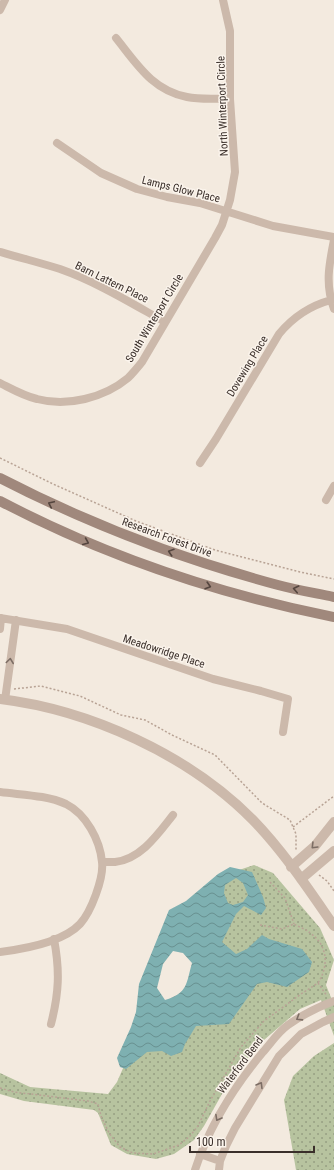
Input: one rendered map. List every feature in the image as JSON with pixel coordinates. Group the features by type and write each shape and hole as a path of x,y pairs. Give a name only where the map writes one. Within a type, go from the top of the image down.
{"main road":[{"name":"Research Forest Drive","path":"0,478 71,513 152,546 215,567 279,585 334,597"},
{"path":"0,501 76,538 144,565 217,589 274,605 334,617"}],"street":[{"path":"0,10 6,0"},
{"name":"North Winterport Circle","path":"222,0 230,31 230,99 235,172 226,212"},
{"path":"116,38 144,73 154,83 165,89 187,97 230,99"},
{"name":"Lamps Glow Place","path":"57,143 101,173 127,186 159,196 200,203 273,226 334,237"},
{"name":"South Winterport Circle","path":"0,383 25,395 47,401 80,400 101,394 128,378 142,362 215,238 222,225 226,212"},
{"path":"334,240 328,282 334,309"},
{"name":"Barn Lattern Place","path":"1,252 60,269 85,279 165,322"},
{"name":"Dovewing Place","path":"200,463 279,334 292,319 301,313 318,304 331,300"},
{"path":"326,500 334,486"},
{"path":"0,629 1,618"},
{"name":"Meadowridge Place","path":"1,618 67,629 213,679 288,699 283,732"},
{"path":"16,620 2,700 54,709 101,725 135,739 185,765 227,796 253,820 301,879 334,926"},
{"path":"0,792 43,797 67,805 82,817 90,826 98,844 102,862 102,874 94,900 86,917 79,925 64,935 54,939 0,952"},
{"path":"102,862 115,862 127,858 145,848 174,815"},
{"path":"291,866 316,846 334,822"},
{"path":"301,879 334,851"},
{"path":"51,1024 56,1007 58,984 58,961 54,939"},
{"name":"Waterford Bend","path":"195,1170 208,1136 237,1084 287,1026 306,1014 332,1002"},
{"path":"219,1170 220,1161 235,1128 279,1056 301,1034 334,1017"},
{"path":"200,1154 220,1161"}],"path":[{"path":"0,458 53,484 136,521 215,550 300,572 334,579"},
{"path":"293,827 334,796"},
{"path":"0,1088 14,1092 88,1101 98,1104 101,1116 109,1133 120,1147 133,1153 153,1154 179,1145 190,1136 198,1126 210,1101 241,1047 264,1021 318,983 324,974 325,960 321,944 311,933 294,924 285,898 270,882"},
{"path":"260,925 282,929 294,924"},
{"path":"318,983 332,1002"}],"green space":[{"path":"254,865 273,873 320,928 334,960 326,985 334,1005 334,1036 321,1000 300,1009 257,1046 222,1094 204,1126 194,1140 174,1154 156,1159 127,1154 111,1145 98,1113 94,1110 24,1101 0,1094 0,1073 30,1087 108,1094 117,1082 131,1050 194,997 219,885 233,872"},
{"path":"334,1043 334,1170 296,1170 284,1100 293,1076 314,1056"}],"water":[{"path":"230,867 252,872 266,908 261,915 244,906 236,914 222,942 236,954 247,949 262,935 269,939 302,949 312,962 309,972 287,987 267,982 257,984 229,1024 196,1026 182,1052 171,1056 162,1051 147,1052 126,1069 120,1067 117,1058 136,1012 139,984 169,910 186,901 218,874","holes":["236,878 243,883 248,895 243,902 233,905 228,903 224,893 225,885","173,951 183,953 192,963 185,987 178,994 165,1000 157,988 163,964"]}]}
